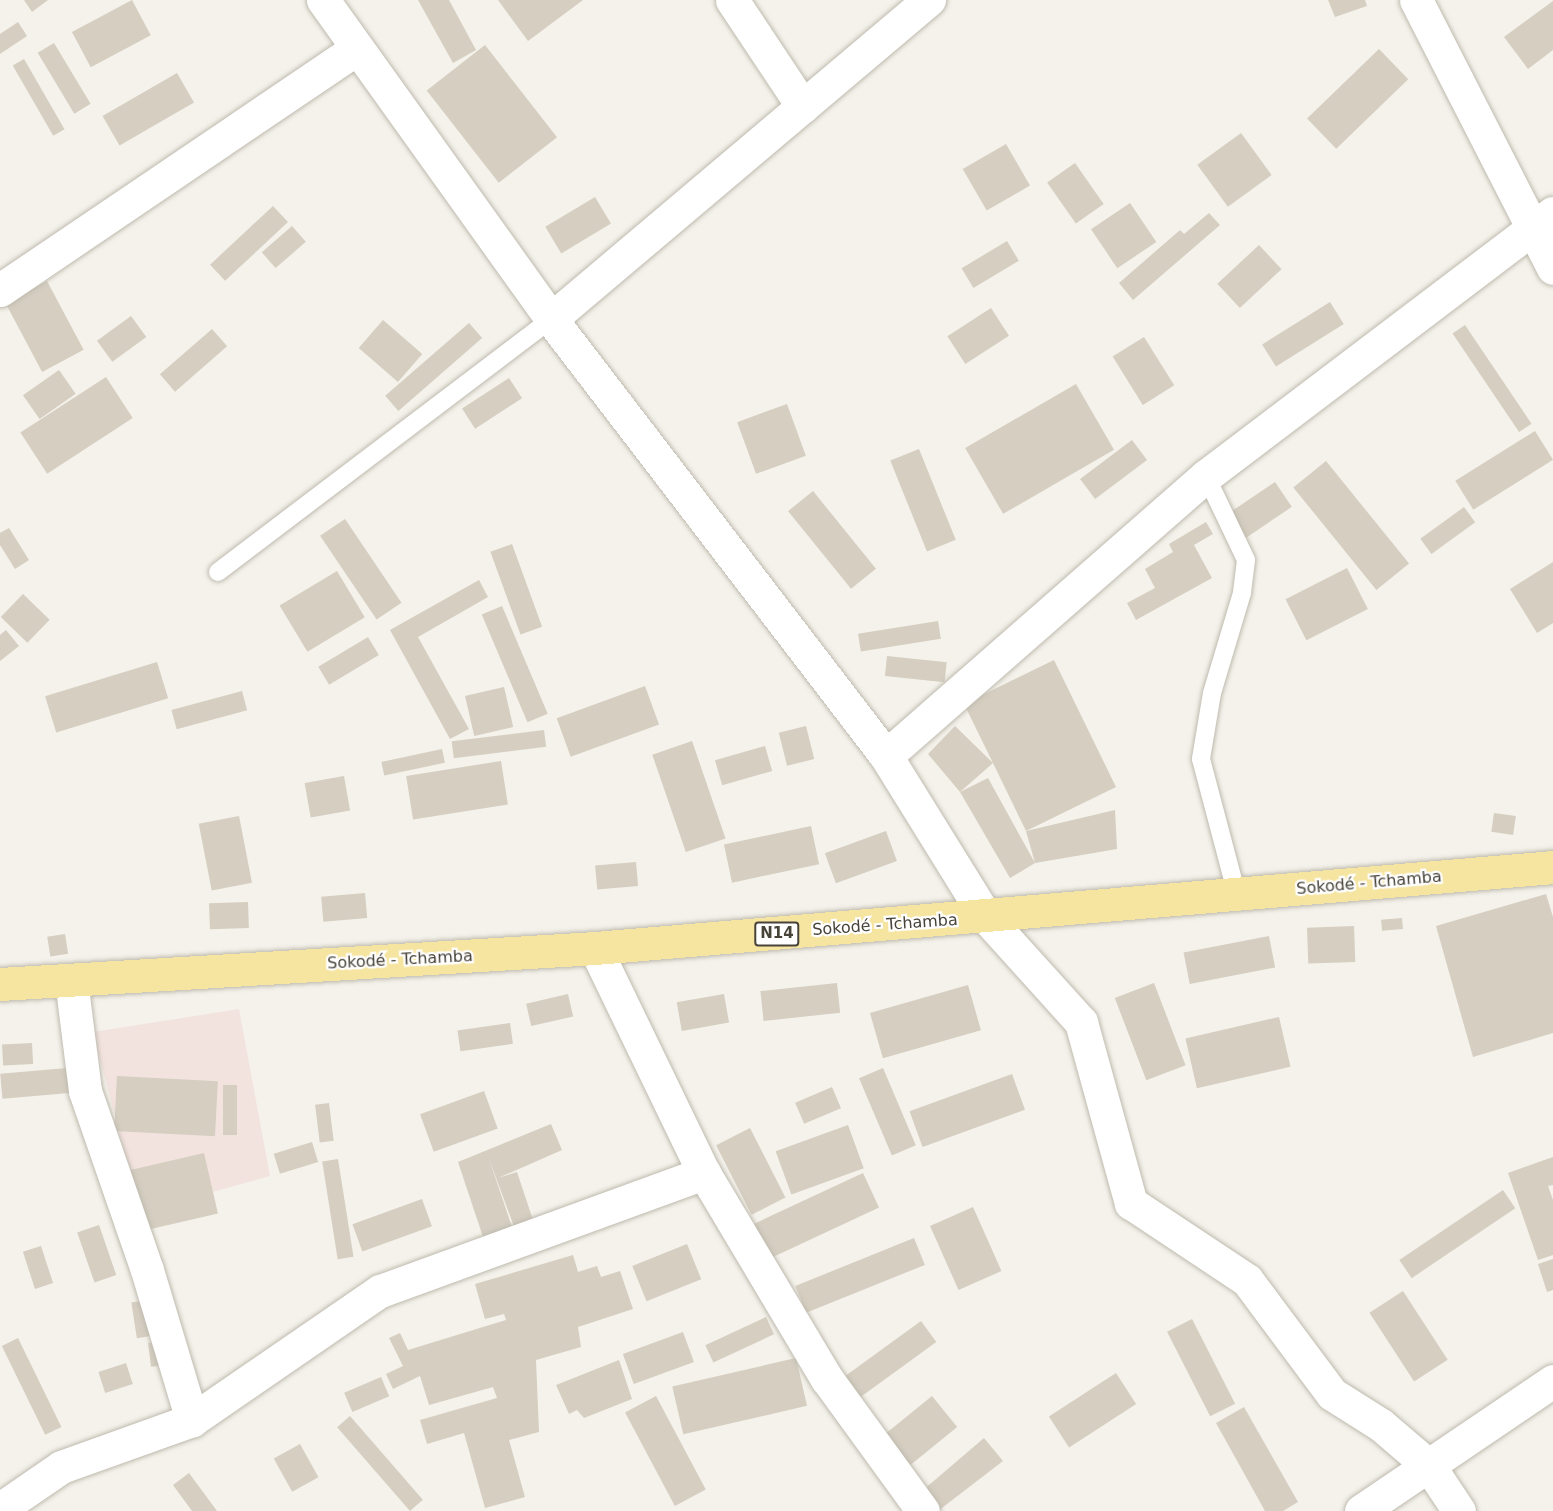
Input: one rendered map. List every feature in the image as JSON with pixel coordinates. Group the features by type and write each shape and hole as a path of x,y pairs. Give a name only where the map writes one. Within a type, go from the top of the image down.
{"main road":[{"name":"Sokodé - Tchamba","path":"0,984 595,948 986,917 1553,867"}],"street":[{"path":"323,0 355,50 551,319 886,756 986,917 1081,1022 1131,1203 1247,1280 1332,1394 1381,1425 1429,1466 1459,1511"},
{"path":"732,0 803,107"},
{"path":"551,319 929,0"},
{"path":"1416,0 1544,220 1553,268"},
{"path":"0,290 355,50"},
{"path":"886,756 1206,476 1544,220"},
{"path":"595,948 704,1173 827,1379 923,1511"},
{"path":"71,980 85,1091 147,1270 192,1420"},
{"path":"0,1509 61,1467 192,1420 380,1292 704,1173"},
{"path":"1361,1511 1553,1381"}],"lane":[{"path":"218,572 551,319"},
{"path":"1206,476 1246,560 1242,593 1212,693 1201,759 1237,895"}],"shaded area":[{"path":"239,1009 270,1176 140,1212 93,1032"}],"building":[{"path":"24,0 48,0 32,12"},
{"path":"132,0 151,35 91,67 72,32"},
{"path":"418,0 449,0 476,50 453,63"},
{"path":"498,0 583,0 528,41"},
{"path":"1328,0 1365,0 1367,6 1335,17"},
{"path":"1553,1 1553,50 1528,69 1504,37"},
{"path":"18,22 27,36 0,54 0,34"},
{"path":"54,43 91,104 74,114 38,53"},
{"path":"485,45 557,137 499,183 427,91"},
{"path":"1379,49 1408,79 1336,149 1307,118"},
{"path":"24,59 64,129 53,136 13,66"},
{"path":"177,73 194,102 120,145 103,116"},
{"path":"1241,133 1272,175 1228,207 1197,165"},
{"path":"1006,144 1030,186 987,211 963,169"},
{"path":"1075,163 1104,204 1076,223 1047,183"},
{"path":"595,197 611,224 561,253 545,227"},
{"path":"1130,203 1156,242 1117,268 1091,229"},
{"path":"273,206 288,222 225,281 210,265"},
{"path":"1209,213 1220,225 1133,300 1119,283 1180,230 1184,234"},
{"path":"292,226 306,242 276,268 262,252"},
{"path":"1007,241 1019,261 973,288 962,268"},
{"path":"1259,245 1282,269 1240,308 1217,284"},
{"path":"47,281 84,350 42,372 6,303"},
{"path":"1330,302 1344,324 1276,366 1262,344"},
{"path":"991,308 1009,336 965,364 947,336"},
{"path":"131,316 146,337 112,362 97,341"},
{"path":"383,320 422,354 398,382 359,348"},
{"path":"469,323 482,338 398,411 385,396"},
{"path":"1465,325 1532,424 1519,432 1453,333"},
{"path":"212,329 227,346 175,392 160,374"},
{"path":"1144,337 1174,385 1143,405 1113,357"},
{"path":"59,370 76,394 40,419 23,395"},
{"path":"106,377 133,418 47,474 20,433"},
{"path":"509,378 522,398 475,429 462,408"},
{"path":"1076,384 1114,450 1003,514 965,448"},
{"path":"787,404 806,456 756,474 737,422"},
{"path":"1535,431 1553,460 1473,510 1455,481"},
{"path":"1132,440 1147,460 1095,499 1080,479"},
{"path":"919,449 956,540 927,551 890,461"},
{"path":"1326,461 1409,564 1376,590 1293,487"},
{"path":"1275,482 1292,507 1246,538 1229,513"},
{"path":"813,491 876,569 851,589 788,511"},
{"path":"1464,507 1475,522 1431,554 1420,539"},
{"path":"345,519 401,603 377,620 320,536"},
{"path":"1206,522 1213,534 1194,545 1212,578 1136,620 1127,603 1155,588 1145,569 1173,552 1169,544"},
{"path":"9,528 29,560 15,569 0,545 0,533"},
{"path":"512,544 542,627 520,635 490,552"},
{"path":"1553,562 1553,623 1537,633 1510,589"},
{"path":"1347,568 1368,609 1306,640 1286,599"},
{"path":"337,571 365,617 307,652 280,606"},
{"path":"479,580 488,597 418,637 469,729 450,739 390,630"},
{"path":"23,594 50,620 27,643 1,617"},
{"path":"502,606 548,714 527,722 482,615"},
{"path":"938,621 941,639 861,651 858,634"},
{"path":"6,630 19,646 0,661 0,635"},
{"path":"368,637 379,655 329,685 318,667"},
{"path":"887,656 947,662 945,682 885,676"},
{"path":"1054,660 1116,787 1026,831 964,704"},
{"path":"157,662 168,698 56,733 45,696"},
{"path":"645,686 659,725 571,757 557,718"},
{"path":"504,687 513,727 474,736 465,696"},
{"path":"242,691 247,710 177,729 171,710"},
{"path":"806,726 814,759 787,766 779,733"},
{"path":"955,726 993,763 960,792 928,754"},
{"path":"544,730 546,747 454,758 452,741"},
{"path":"692,741 726,838 686,852 652,755"},
{"path":"765,746 772,771 722,785 715,760"},
{"path":"442,749 445,763 384,776 381,762"},
{"path":"501,761 508,804 413,819 406,776"},
{"path":"344,776 350,810 311,817 305,783"},
{"path":"988,778 1035,863 1010,878 960,792"},
{"path":"1115,810 1117,849 1035,863 1026,831"},
{"path":"1494,813 1516,816 1513,835 1491,832"},
{"path":"239,816 252,883 212,891 199,824"},
{"path":"811,826 819,864 732,883 724,845"},
{"path":"886,831 897,861 836,883 825,853"},
{"path":"636,862 638,886 597,889 595,866"},
{"path":"365,893 367,918 323,922 321,897"},
{"path":"1546,894 1553,917 1553,1033 1473,1057 1436,926"},
{"path":"248,902 249,928 210,929 209,903"},
{"path":"1402,918 1403,929 1382,931 1381,920"},
{"path":"1354,926 1355,962 1308,964 1307,928"},
{"path":"65,934 68,954 50,957 47,937"},
{"path":"1269,936 1275,967 1190,984 1184,953"},
{"path":"837,983 840,1013 764,1021 760,991"},
{"path":"1154,983 1186,1065 1146,1080 1115,998"},
{"path":"968,985 981,1030 883,1058 870,1013"},
{"path":"568,994 573,1016 531,1026 526,1004"},
{"path":"724,994 729,1023 682,1031 677,1002"},
{"path":"1279,1017 1290,1067 1197,1088 1185,1039"},
{"path":"510,1023 513,1044 460,1051 458,1030"},
{"path":"32,1043 33,1064 3,1066 2,1045"},
{"path":"67,1068 69,1093 2,1099 0,1074"},
{"path":"883,1068 916,1145 892,1155 859,1078"},
{"path":"1012,1074 1025,1110 923,1147 910,1111"},
{"path":"117,1076 218,1081 215,1136 114,1131"},
{"path":"223,1085 237,1085 237,1135 223,1135"},
{"path":"832,1087 841,1108 804,1124 795,1103"},
{"path":"484,1091 498,1129 434,1152 420,1114"},
{"path":"329,1103 334,1141 320,1142 315,1105"},
{"path":"551,1124 562,1150 498,1178 517,1172 535,1226 516,1232 488,1156 512,1227 483,1237 458,1162"},
{"path":"848,1125 864,1168 791,1195 776,1151"},
{"path":"750,1128 785,1197 752,1215 716,1145"},
{"path":"312,1142 318,1162 280,1174 274,1154"},
{"path":"204,1153 218,1213 140,1231 126,1171"},
{"path":"1553,1157 1553,1185 1548,1186 1553,1200 1553,1255 1538,1260 1508,1173"},
{"path":"338,1159 353,1257 338,1259 322,1162"},
{"path":"863,1173 879,1207 770,1258 754,1224"},
{"path":"1503,1190 1515,1208 1412,1278 1399,1260"},
{"path":"422,1199 432,1226 362,1252 352,1224"},
{"path":"973,1207 1001,1271 959,1290 930,1226"},
{"path":"99,1225 116,1275 95,1283 77,1232"},
{"path":"914,1238 925,1265 806,1313 795,1286"},
{"path":"687,1244 701,1279 647,1301 632,1266"},
{"path":"41,1246 53,1283 35,1289 23,1252"},
{"path":"573,1255 578,1272 597,1266 601,1277 620,1271 633,1309 578,1327 581,1347 536,1360 539,1432 509,1440 525,1497 485,1508 464,1433 427,1444 420,1420 497,1398 493,1387 429,1405 420,1376 393,1389 386,1374 403,1366 389,1338 400,1333 408,1350 506,1320 504,1314 485,1319 475,1284"},
{"path":"1553,1259 1553,1290 1547,1292 1538,1264"},
{"path":"1403,1291 1448,1360 1414,1382 1369,1313"},
{"path":"154,1299 160,1335 137,1338 131,1303"},
{"path":"766,1317 774,1334 713,1363 705,1345"},
{"path":"1192,1319 1235,1404 1210,1416 1167,1332"},
{"path":"921,1321 936,1342 858,1399 843,1378"},
{"path":"683,1332 694,1362 634,1384 623,1354"},
{"path":"18,1338 61,1427 45,1435 2,1346"},
{"path":"164,1341 167,1365 151,1367 148,1343"},
{"path":"796,1358 807,1406 683,1434 672,1387"},
{"path":"619,1360 632,1399 584,1418 577,1410 569,1414 556,1385"},
{"path":"126,1363 133,1384 105,1393 98,1372"},
{"path":"1116,1373 1136,1404 1069,1448 1049,1417"},
{"path":"381,1377 389,1396 352,1412 344,1393"},
{"path":"656,1396 706,1490 675,1506 625,1412"},
{"path":"932,1396 957,1427 910,1465 885,1434"},
{"path":"1244,1407 1298,1502 1283,1511 1265,1511 1216,1423"},
{"path":"350,1416 423,1500 410,1511 337,1427"},
{"path":"984,1438 1003,1461 938,1511 922,1491"},
{"path":"300,1444 318,1477 292,1492 274,1459"},
{"path":"189,1473 217,1511 192,1511 173,1485"}]}
